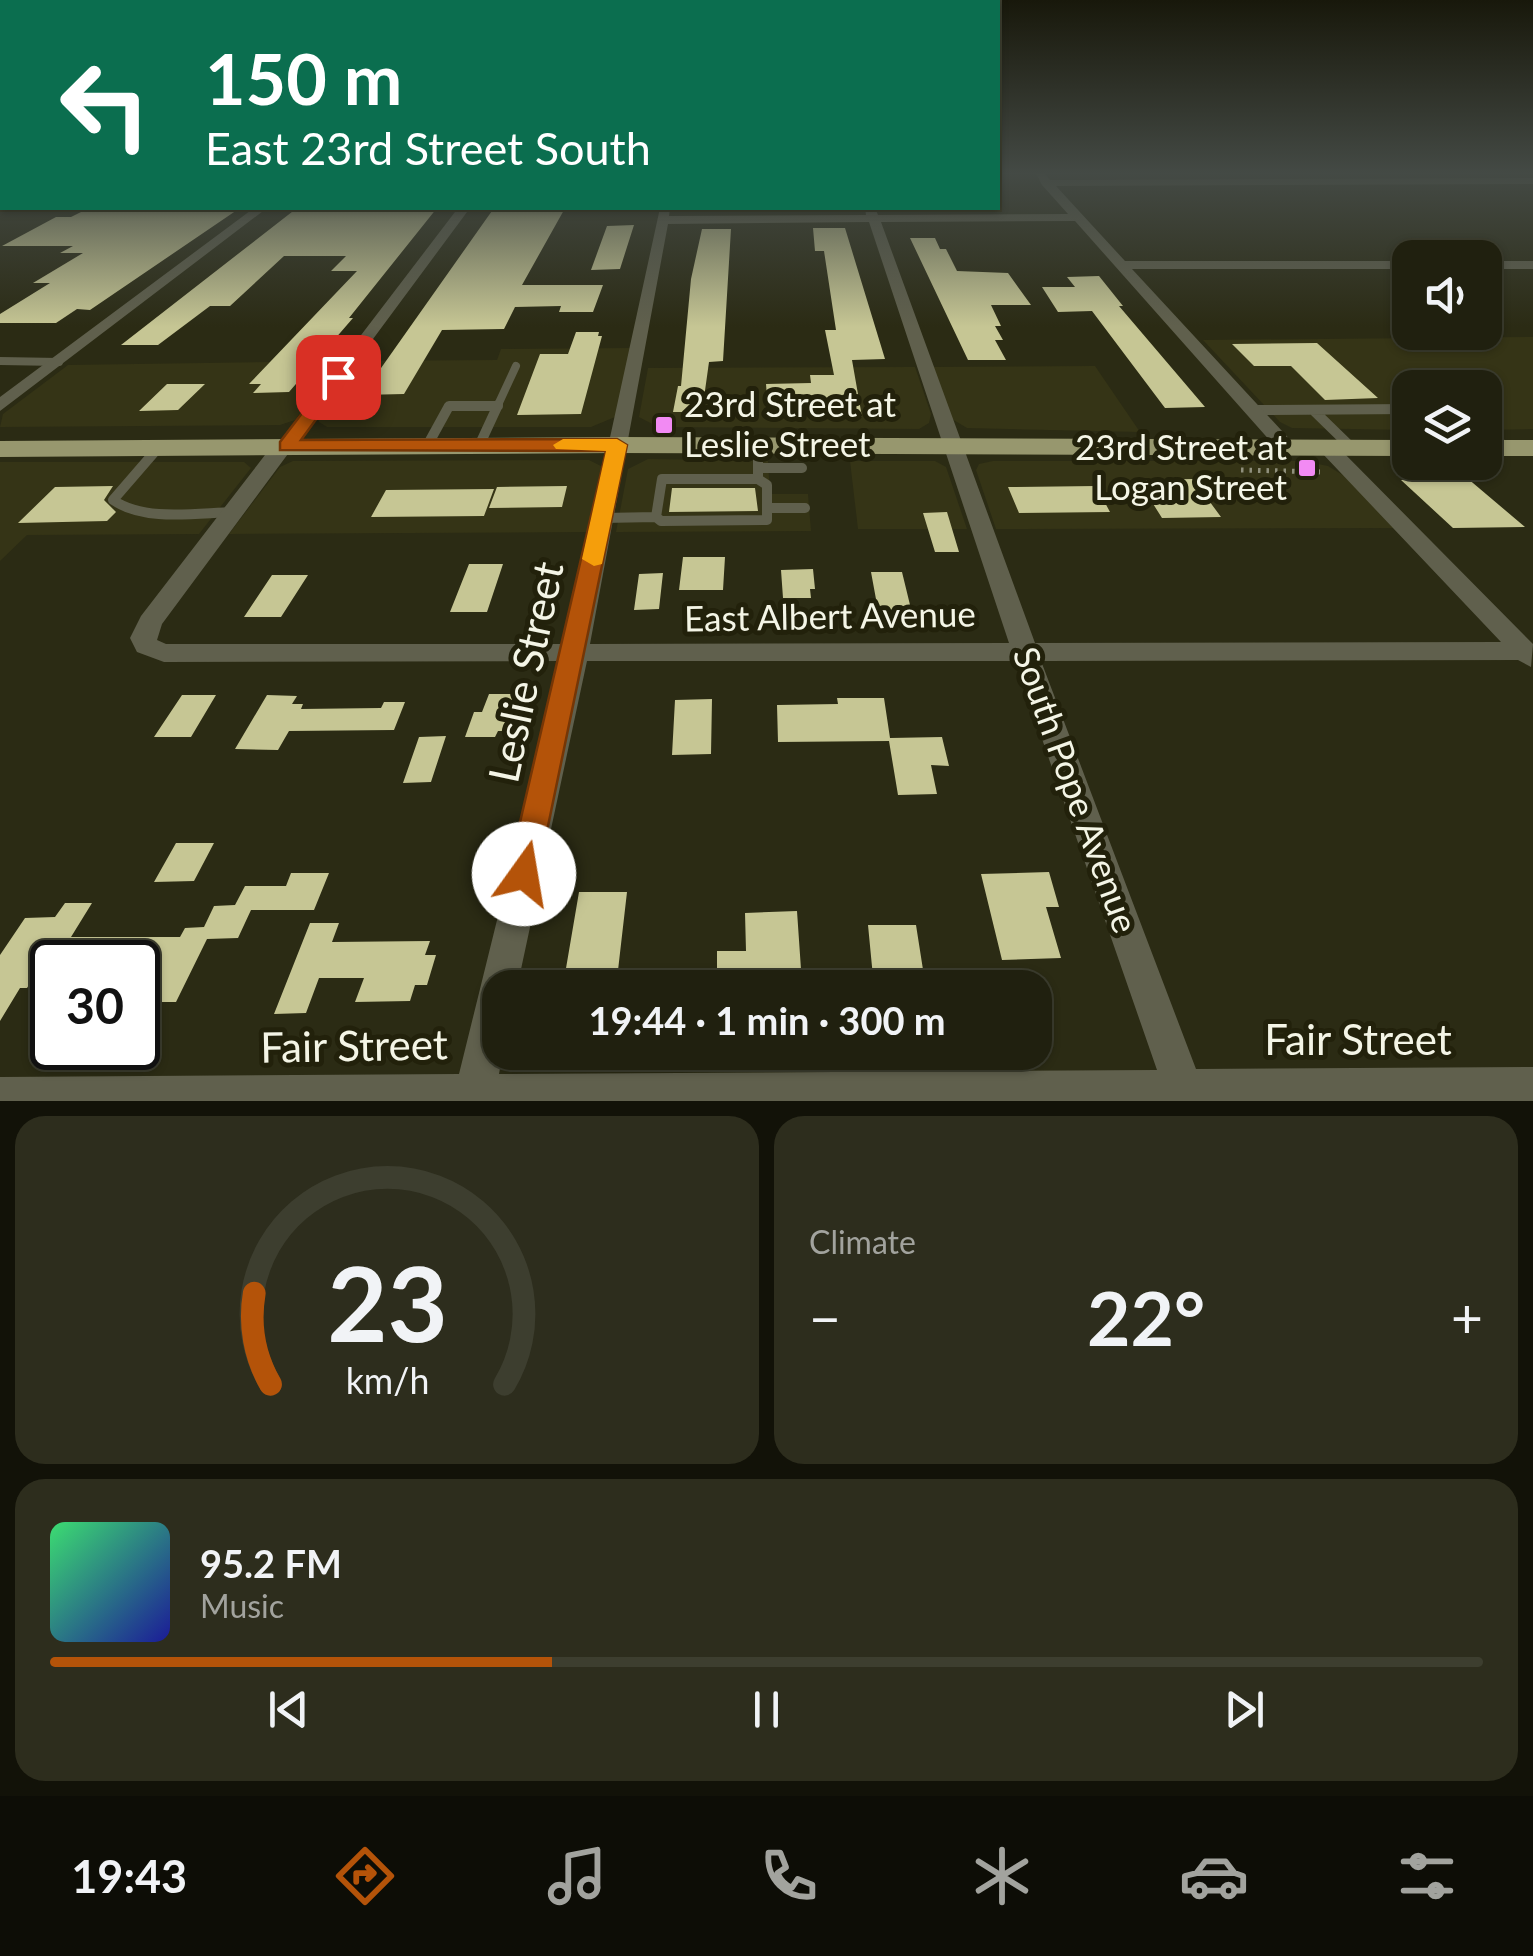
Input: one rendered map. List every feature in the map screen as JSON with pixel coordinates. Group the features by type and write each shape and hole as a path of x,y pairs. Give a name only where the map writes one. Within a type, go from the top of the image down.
{"main road":[{"path":"0,449 617,445 758,464 952,446 1287,448 1339,456 1392,450"}],"street":[{"path":"0,406 240,224"},
{"path":"232,512 452,224"},
{"name":"Leslie Street","path":"474,1092 574,655 662,224"},
{"name":"South Pope Avenue","path":"876,224 1183,1088"},
{"path":"1086,224 1287,448"},
{"path":"1122,265 1392,265"},
{"path":"1502,265 1533,265"},
{"path":"1339,456 1529,655"},
{"name":"East Albert Avenue","path":"232,512 150,622 144,638 146,646 164,653 574,655 1025,650 1529,655"},
{"name":"Fair Street","path":"0,1097 474,1092 1070,1095 1183,1088 1533,1087"}],"lane":[{"path":"0,361 59,362"},
{"path":"479,446 516,366"},
{"path":"426,446 449,406 498,406"},
{"path":"1253,410 1392,409"},
{"path":"1312,410 1339,456"},
{"path":"158,448 112,500 118,506 150,512 232,512"},
{"path":"602,518 768,520 767,485 758,464"},
{"path":"656,518 662,479 758,464 802,468"},
{"path":"768,508 805,508"}],"path":[{"path":"1228,468 1339,456"}],"shaded area":[{"path":"1502,337 1533,337 1533,429 1502,430 1502,370 1392,370 1392,430 1292,428 1280,422 1203,340 1392,338 1392,350 1502,350"},
{"path":"632,348 615,417 591,427 327,427 319,422 318,416 357,361 497,360 501,349"},
{"path":"339,361 295,420 280,425 0,427 3,414 68,365"},
{"path":"1095,366 1140,432 967,428 952,419 932,367"},
{"path":"915,367 931,414 929,423 919,429 658,427 639,417 648,368"},
{"path":"648,459 768,461 770,494 808,494 811,531 616,532 628,469"},
{"path":"589,460 601,466 601,480 588,532 229,534 280,467 293,461"},
{"path":"850,461 935,461 946,467 967,529 858,529"},
{"path":"1303,461 1328,466 1346,477 1394,528 996,529 976,470 979,464"},
{"path":"0,462 244,462 251,468 199,534 27,535 0,561"}],"building":[{"path":"42,224 216,224 90,310 77,309 56,323 0,323 0,314 50,283 33,283 83,253 60,253 73,246 2,246"},
{"path":"276,224 424,224 349,318 353,318 289,392 253,393 261,384 249,384 357,271 331,271 346,256 284,256 230,306 210,306 158,345 121,345"},
{"path":"482,224 556,224 522,285 603,285 593,312 559,312 561,306 515,307 504,329 442,330 404,394 362,395"},
{"path":"634,225 620,269 591,270 607,226"},
{"path":"813,228 845,228 885,359 852,360 862,417 814,417 813,409 768,409 766,384 811,383 810,375 834,375 825,330 836,330 824,251 815,251"},
{"path":"702,229 731,229 723,361 709,362 702,412 673,412 681,386 691,279"},
{"path":"910,238 935,238 940,249 946,249 957,271 1008,273 1031,305 991,305 1001,326 995,326 1003,340 995,340 1006,360 968,360"},
{"path":"1099,276 1123,306 1119,306 1205,407 1165,408 1092,311 1058,312 1042,287 1075,287 1067,277"},
{"path":"576,332 599,332 598,336 602,336 581,414 517,415 540,354 568,354"},
{"path":"1317,343 1378,398 1325,400 1291,366 1254,366 1232,344"},
{"path":"167,384 205,384 178,410 139,411"},
{"path":"1193,479 1221,517 1162,518 1138,480"},
{"path":"1401,480 1469,480 1525,527 1453,528"},
{"path":"113,486 104,500 116,512 107,521 18,523 55,487"},
{"path":"567,486 562,507 489,508 497,487"},
{"path":"1096,486 1110,512 1019,513 1008,487"},
{"path":"672,488 755,488 758,511 669,512"},
{"path":"494,489 484,516 371,517 386,490"},
{"path":"947,512 959,552 935,552 923,513"},
{"path":"683,557 725,557 723,590 679,590"},
{"path":"469,564 503,564 487,612 450,612"},
{"path":"813,569 815,589 810,589 811,598 783,598 781,570"},
{"path":"871,572 902,572 911,609 878,610"},
{"path":"663,573 659,609 634,610 639,574"},
{"path":"272,575 308,575 281,617 244,617"},
{"path":"489,694 525,694 514,731 498,731 495,737 465,737 474,712 482,712"},
{"path":"182,695 216,695 191,737 154,737"},
{"path":"267,695 297,696 292,704 303,704 301,709 381,708 384,702 405,702 394,730 289,731 278,750 235,749"},
{"path":"837,698 884,698 890,738 942,737 949,766 931,765 937,794 898,795 889,741 778,742 777,705 838,704"},
{"path":"712,699 711,754 672,755 675,700"},
{"path":"446,736 431,782 403,783 419,737"},
{"path":"176,843 214,843 194,881 154,882"},
{"path":"1049,872 1059,907 1046,907 1061,958 1002,960 981,874"},
{"path":"291,873 329,873 314,910 251,910 238,938 207,939 176,1002 160,1002 160,940 30,940 30,983 20,988 0,1021 0,955 25,918 55,917 65,903 92,903 71,937 180,937 185,928 204,927 214,906 235,905 245,886 286,886"},
{"path":"579,892 627,892 618,970 566,970"},
{"path":"797,911 801,970 717,970 717,951 746,951 745,913"},
{"path":"310,923 339,923 332,942 430,941 425,955 436,955 427,985 415,985 410,1001 355,1002 364,978 319,978 306,1013 274,1014"},
{"path":"868,925 916,925 923,970 872,970"}],"slow traffic":[{"path":"563,445 617,445 594,559"}],"place":[{"name":"23rd Street at Leslie Street","path":"664,425"},
{"name":"23rd Street at Logan Street","path":"1307,468"}],"route":[{"path":"338,377 287,446 617,445 524,874"}]}
